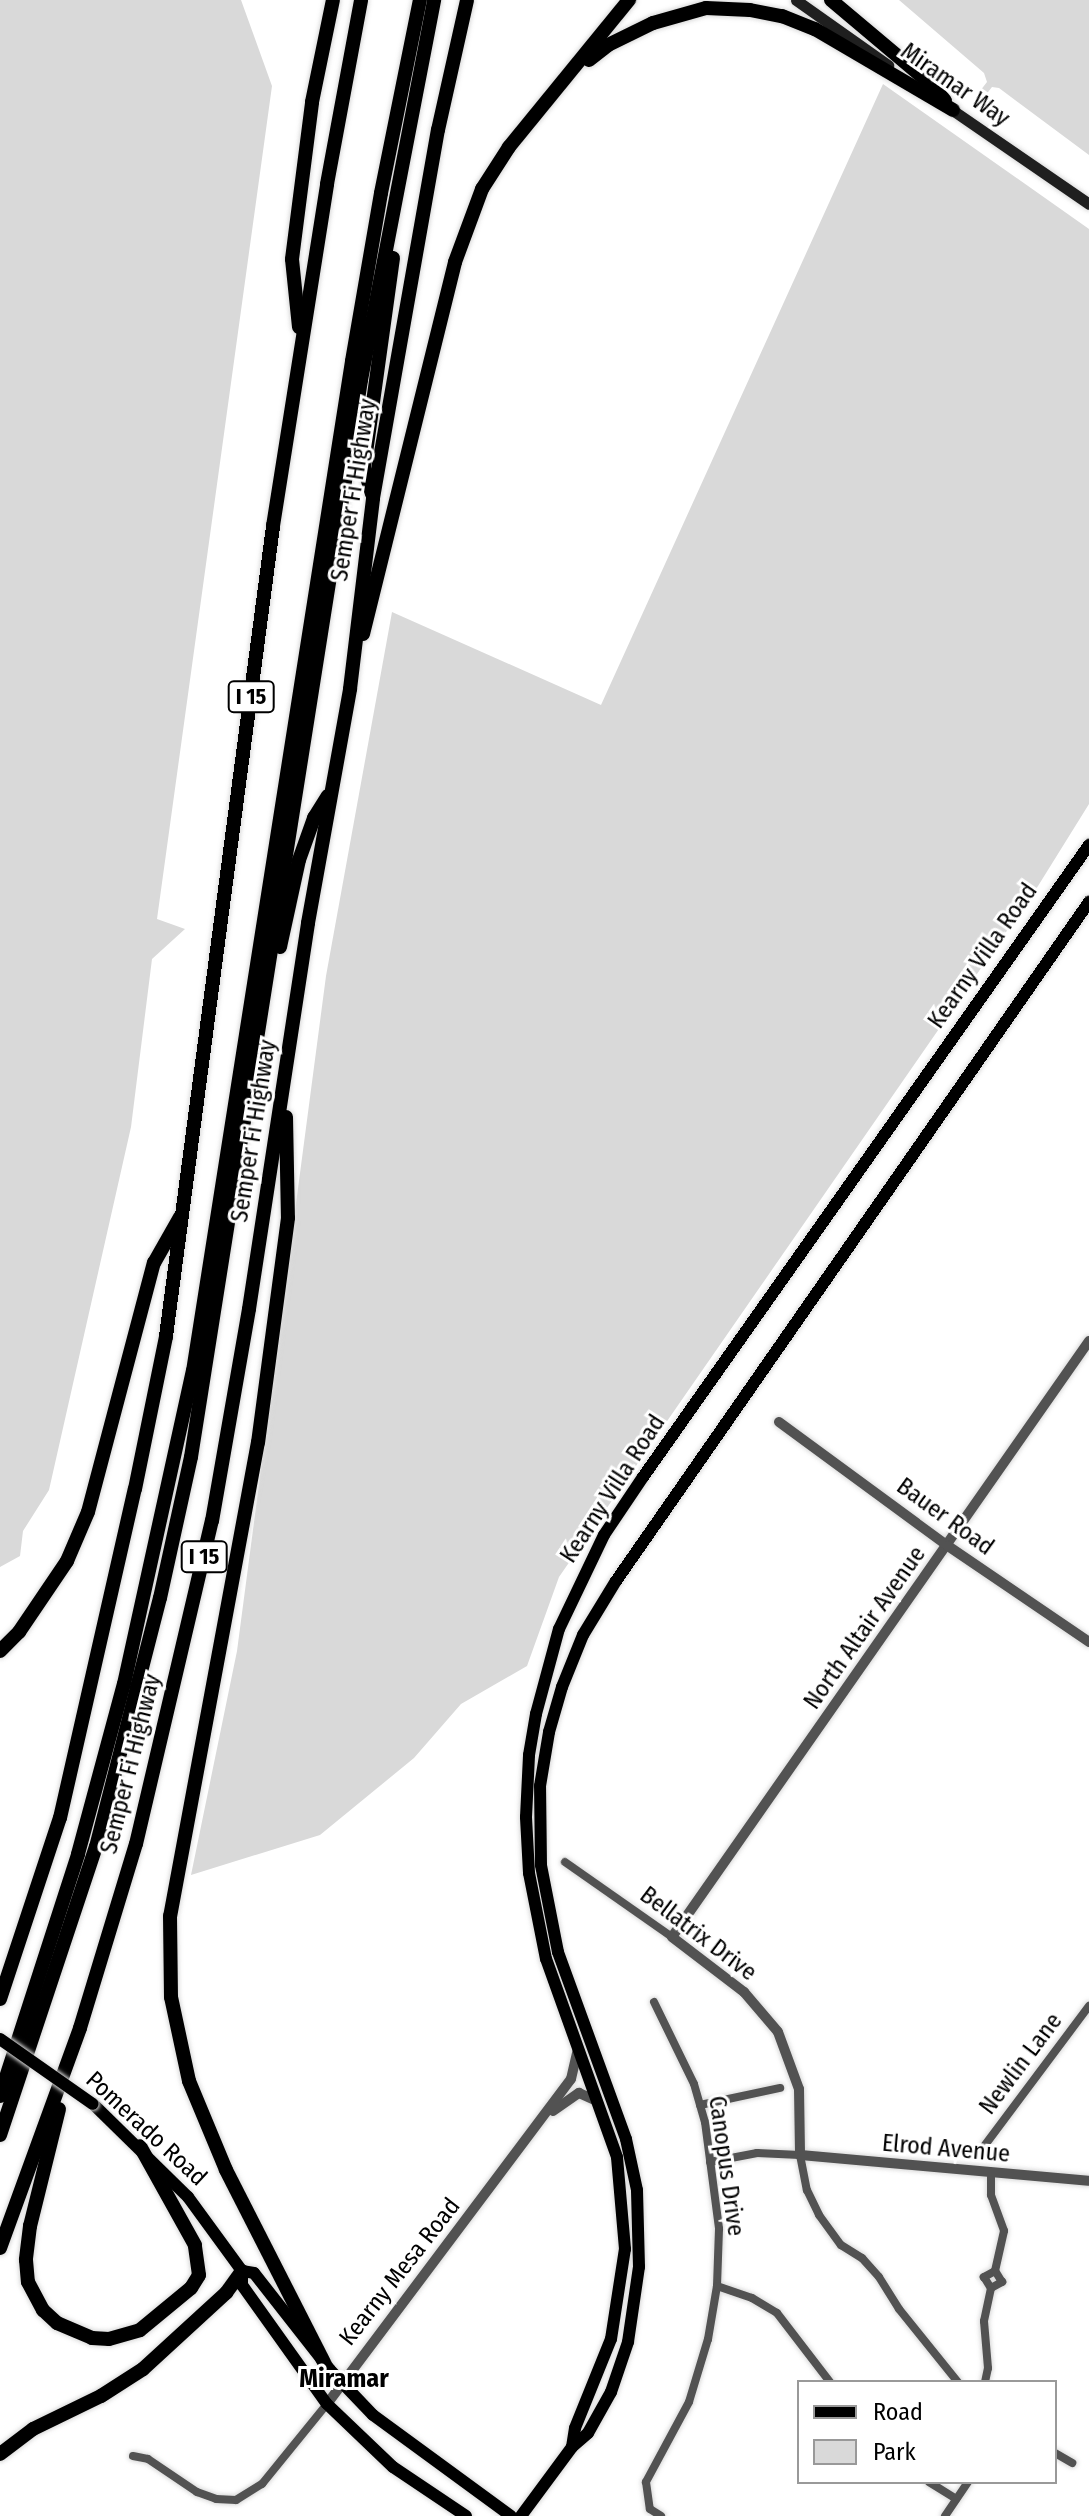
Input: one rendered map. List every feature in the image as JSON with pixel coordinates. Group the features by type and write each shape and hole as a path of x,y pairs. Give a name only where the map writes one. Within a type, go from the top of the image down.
{"highway":[{"path":"301,347 292,259 312,102 333,0"},
{"name":"I 15","path":"0,1999 60,1818 166,1336 273,526 361,0"},
{"path":"0,2096 78,1854 124,1684 190,1386 352,361 384,178 420,0"},
{"path":"0,2135 96,1847 160,1598 191,1457 361,380 434,0"},
{"name":"Semper Fi Highway","path":"0,2248 80,2028 136,1844 212,1521 350,689 373,498 438,130 467,0"},
{"path":"350,689 455,262 482,189 509,147 629,0"},
{"path":"831,0 933,86 953,110"},
{"path":"570,75 608,45 653,23 706,8 750,10 782,16 815,29 953,110"},
{"path":"373,498 364,467 396,233 394,204"},
{"path":"268,981 286,929 299,860 314,818 333,789"},
{"path":"285,1076 288,1218 258,1442 170,1916 171,1997 189,2081 226,2170 324,2362"},
{"path":"0,1651 19,1632 67,1561 78,1536 88,1512 154,1263 184,1210"},
{"path":"80,2028 30,2226 26,2260 28,2282 43,2310 57,2323 92,2338 109,2339 140,2330 191,2288 199,2275 195,2245 140,2146"},
{"path":"0,2454 33,2429 101,2396 143,2369 226,2293 242,2271"}],"main road":[{"name":"Miramar Way","path":"796,0 1089,204"},
{"name":"Kearny Villa Road","path":"572,2447 575,2428 611,2339 624,2267 621,2178 603,2111 540,1938 529,1873 526,1817 536,1714 559,1629 604,1535 643,1477 1089,845"},
{"name":"Kearny Villa Road","path":"521,2516 599,2415 620,2366 634,2313 640,2244 637,2190 626,2139 558,1952 543,1880 540,1786 549,1732 562,1687 583,1635 616,1581 1089,902"},
{"name":"Pomerado Road","path":"0,2039 93,2104 140,2146 188,2197 242,2271"},
{"path":"466,2516 393,2467 327,2404 242,2285 242,2271 254,2273 341,2383 413,2447 511,2516"}],"street":[{"name":"North Altair Avenue","path":"672,1937 1089,1341"},
{"name":"Bauer Road","path":"779,1422 948,1546 1089,1642"},
{"name":"Bellatrix Drive","path":"565,1862 736,1984 778,2032 799,2089 800,2155 807,2190 819,2215 841,2245 862,2258 879,2277 899,2309 956,2380"},
{"name":"Canopus Drive","path":"654,2002 700,2105 719,2229 717,2286 708,2339 689,2402 646,2482 650,2509 661,2516"},
{"name":"Newlin Lane","path":"985,2145 1089,2006"},
{"name":"Kearny Mesa Road","path":"133,2456 148,2459 197,2492 216,2499 236,2500 262,2484 327,2404 542,2120 571,2079 578,2046"},
{"path":"700,2105 780,2088"},
{"name":"Kearny Mesa Road","path":"542,2120 579,2093 595,2098 603,2111"},
{"path":"710,2162 757,2153 800,2155"},
{"name":"Elrod Avenue","path":"800,2155 1089,2181"},
{"path":"985,2380 988,2368 984,2321 991,2288 984,2277 995,2271 1004,2231 991,2195 991,2173"},
{"path":"717,2286 752,2298 777,2313 828,2380"},
{"path":"1057,2454 1072,2463"},
{"path":"932,2484 956,2499"},
{"path":"945,2516 967,2484"}],"green space":[{"path":"0,0 241,0 272,86 157,919 185,929 152,959 131,1127 49,1490 23,1531 20,1556 0,1567"},
{"path":"899,0 1089,0 1089,155 999,88 992,87 985,96 980,91 987,82 984,73"},
{"path":"883,84 1089,229 1089,804 1038,886 559,1577 527,1666 461,1704 414,1758 320,1835 191,1875 237,1651 326,976 392,612 601,705"}],"district":[{"name":"Miramar","path":"344,2379"}]}
